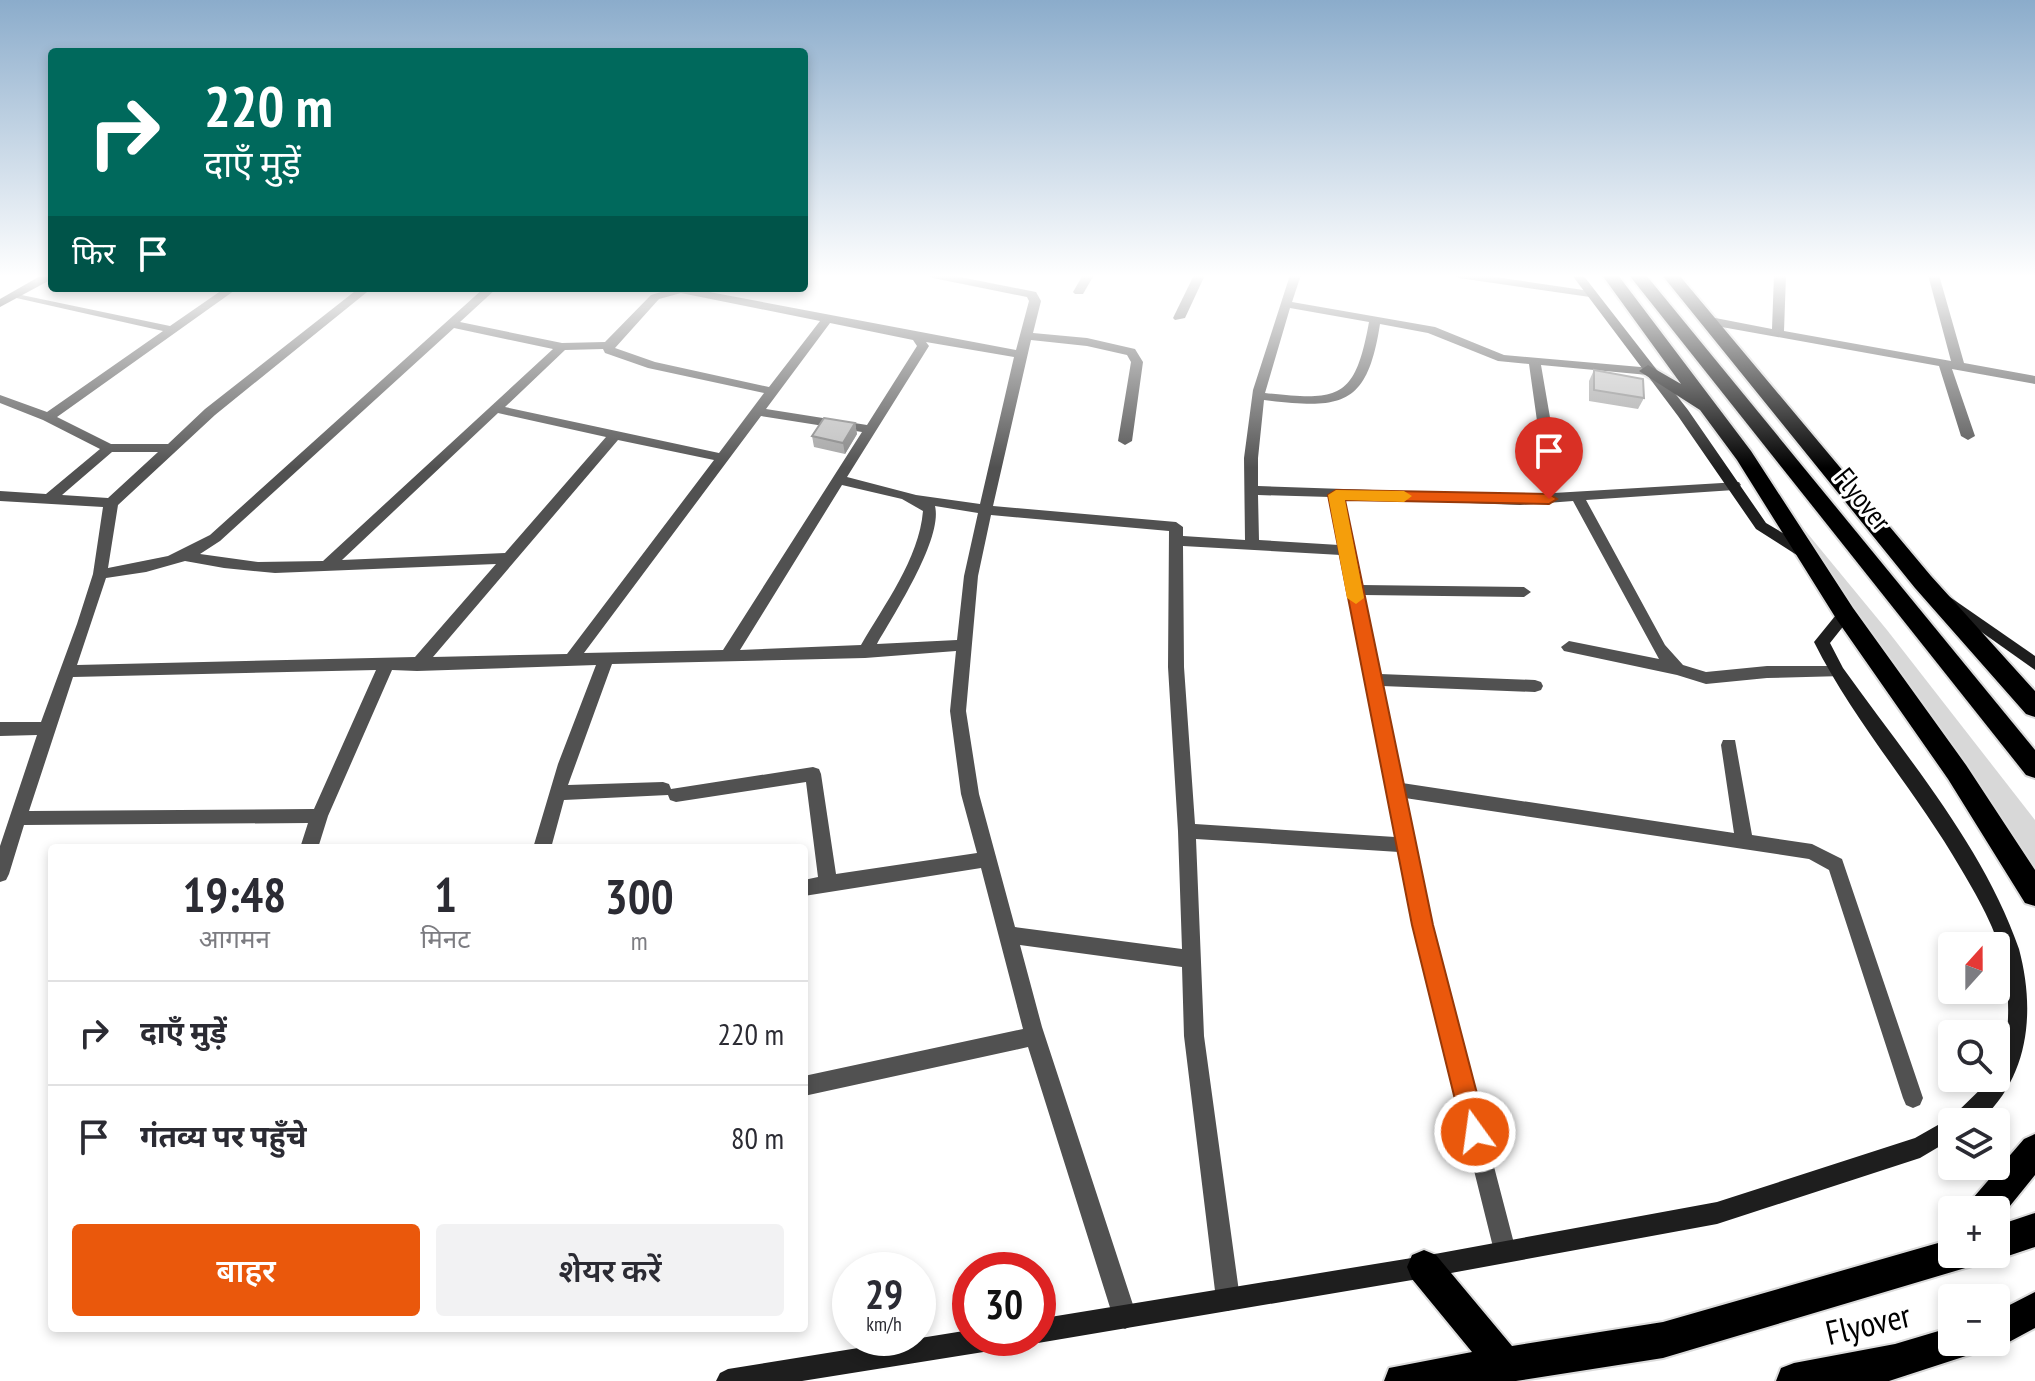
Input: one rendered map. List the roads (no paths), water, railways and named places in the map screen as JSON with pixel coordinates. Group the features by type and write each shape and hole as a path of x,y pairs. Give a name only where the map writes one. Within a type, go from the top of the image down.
{"highway":[{"path":"1658,339 1712,412 1845,614 1957,772 2035,894"},
{"name":"Flyover","path":"1689,339 2035,768"},
{"path":"1721,339 1923,582 2035,707"},
{"path":"1648,371 1712,412"},
{"path":"1997,1196 2035,1150"},
{"path":"2010,1238 2035,1230"},
{"path":"1402,1381 1663,1340 1938,1258"},
{"path":"1424,1267 1505,1365"},
{"path":"2010,1323 2035,1309"},
{"name":"Flyover","path":"1794,1381 1895,1362 1938,1349"}],"street":[{"path":"48,417 159,339"},
{"path":"0,874 46,728 70,671 100,574 111,503 210,412 301,339"},
{"path":"189,557 215,538 434,339"},
{"path":"526,339 562,347 608,345 613,339"},
{"path":"570,661 811,339"},
{"path":"727,657 923,346 919,339"},
{"path":"931,339 1022,355"},
{"path":"1026,339 971,576 958,711 970,794 1007,935 1035,1036 1125,1317"},
{"path":"1061,339 1131,352 1137,362 1125,441"},
{"path":"1252,545 1251,490 1259,396 1276,339"},
{"path":"1259,396 1334,401 1352,391 1361,378 1372,339"},
{"path":"1452,339 1475,350 1535,363 1648,371"},
{"path":"1624,339 1734,485 1761,526 1810,557"},
{"path":"1808,339 2035,380"},
{"path":"1952,339 1959,367"},
{"path":"608,345 609,350 652,365 771,391"},
{"path":"327,566 562,347"},
{"path":"1535,363 1546,435"},
{"path":"1944,364 1968,436"},
{"path":"0,399 48,417 109,448 172,448"},
{"path":"496,409 723,458"},
{"path":"758,412 872,430"},
{"path":"417,665 614,436"},
{"path":"49,499 109,448"},
{"path":"839,480 918,499 985,510 1176,527 1176,667 1187,831 1194,1036 1228,1299"},
{"path":"1251,490 1520,500 1734,485"},
{"path":"1336,495 1422,925 1505,1251"},
{"path":"0,496 111,503"},
{"path":"1578,497 1659,649 1677,669"},
{"path":"865,652 928,530 930,509 918,499"},
{"path":"1176,541 1346,550"},
{"path":"100,574 189,557 231,566 279,570 510,558"},
{"path":"1923,582 2035,664"},
{"path":"1354,590 1524,592"},
{"path":"1845,614 1822,642 1837,672 1981,888 2010,949 2017,1006 2012,1063 1992,1092 1975,1108"},
{"path":"70,671 727,657 963,645"},
{"path":"1569,647 1706,678 1767,672 1837,672"},
{"path":"543,844 558,793 606,660"},
{"path":"310,844 319,816 386,665"},
{"path":"1373,680 1535,686"},
{"path":"0,729 46,728"},
{"path":"1729,745 1744,842"},
{"path":"558,793 670,792 813,774 828,883"},
{"path":"1395,789 1812,852 1836,865 1913,1098"},
{"path":"18,818 319,816"},
{"path":"1187,831 1406,845"},
{"path":"808,887 987,859"},
{"path":"1007,935 1191,959"},
{"path":"808,1085 1035,1036"},
{"path":"1056,1328 1424,1267 1717,1213 1920,1147 1938,1136"},
{"path":"728,1381 952,1345"}]}
